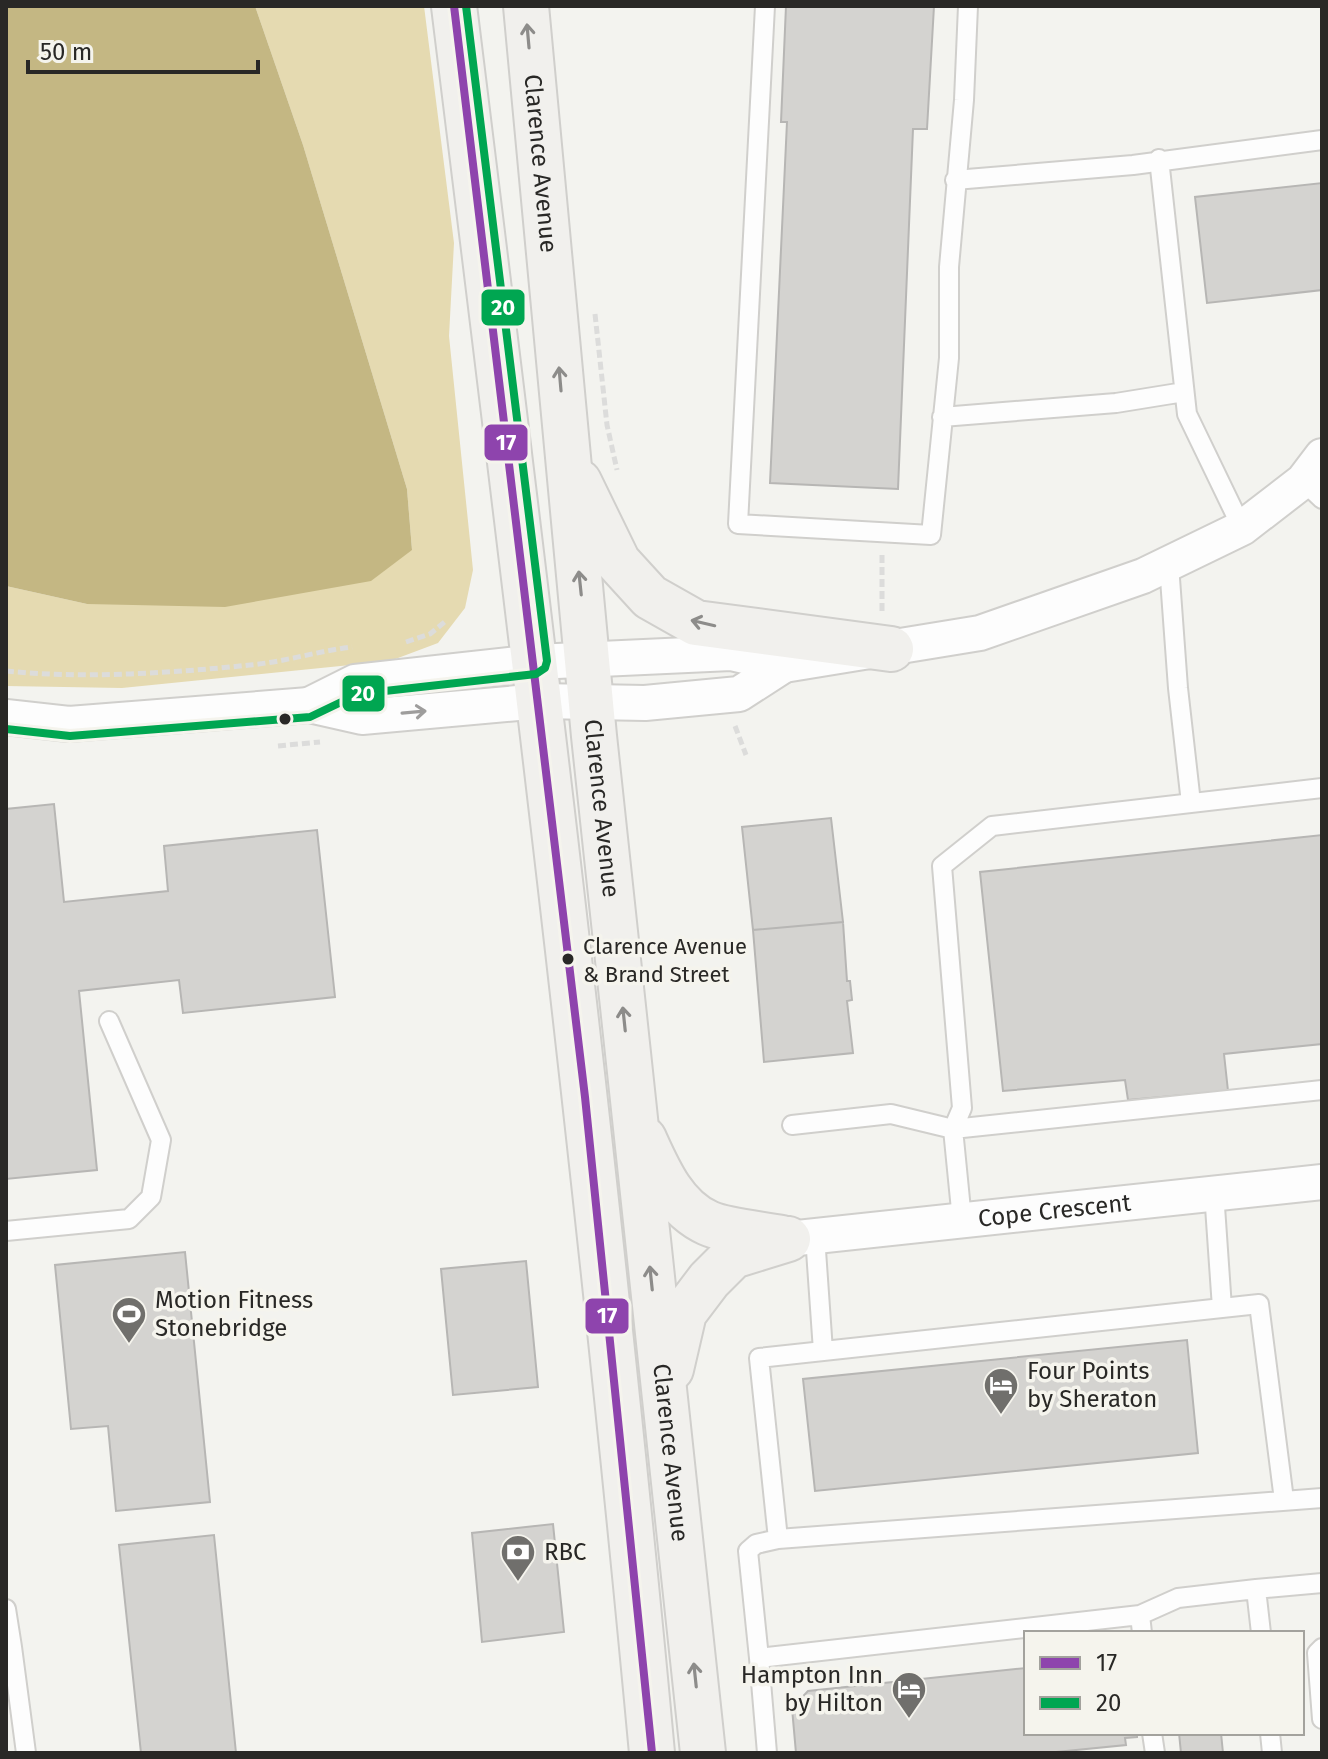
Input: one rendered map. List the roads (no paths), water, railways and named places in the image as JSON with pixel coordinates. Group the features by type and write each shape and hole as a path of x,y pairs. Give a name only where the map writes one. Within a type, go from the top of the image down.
{"main road":[{"name":"Clarence Avenue","path":"454,6 538,682 626,1471 652,1753"},
{"name":"Clarence Avenue","path":"526,6 567,457 703,1753"},
{"path":"567,457 618,562 650,597 696,623 880,632"},
{"path":"634,1117 663,1181 686,1207 708,1224 801,1237"},
{"path":"664,1398 684,1313 709,1280 733,1256 801,1237"}],"street":[{"path":"6,717 69,724 309,705 355,682 590,680 645,703 739,694 784,665 880,632 980,633 1064,605 1169,565 1242,528 1316,479"},
{"name":"Cope Crescent","path":"801,1237 1322,1182"}],"lane":[{"path":"765,6 738,524 931,535 949,358 949,267 964,100 968,6"},
{"path":"955,180 1133,165 1159,159 1322,140"},
{"path":"1159,159 1187,414 1242,528"},
{"path":"942,417 1116,403 1184,392"},
{"path":"1169,565 1191,803"},
{"path":"962,1220 953,1129 962,1108 942,866 992,826 1322,788"},
{"path":"6,1231 129,1219 151,1197 161,1140 109,1021"},
{"path":"792,1125 891,1114 953,1129 1322,1090"},
{"path":"1214,1192 1222,1308"},
{"path":"801,1237 823,1351"},
{"path":"778,1539 759,1358 1259,1304 1284,1500"},
{"path":"767,1753 748,1551 756,1544 778,1539 1322,1498"},
{"path":"1062,1631 1141,1624 1178,1598 1322,1583"},
{"path":"1256,1589 1261,1631"},
{"path":"6,1609 26,1753"},
{"path":"759,1658 1024,1634"},
{"path":"1322,1648 1317,1653 1322,1719"}],"place":[{"name":"Clarence Avenue & Brand Street","path":"568,959"},
{"name":"Motion Fitness Stonebridge","path":"129,1345"},
{"name":"Four Points by Sheraton","path":"1001,1416"},
{"name":"RBC","path":"518,1583"},
{"name":"Hampton Inn by Hilton","path":"909,1720"}]}
